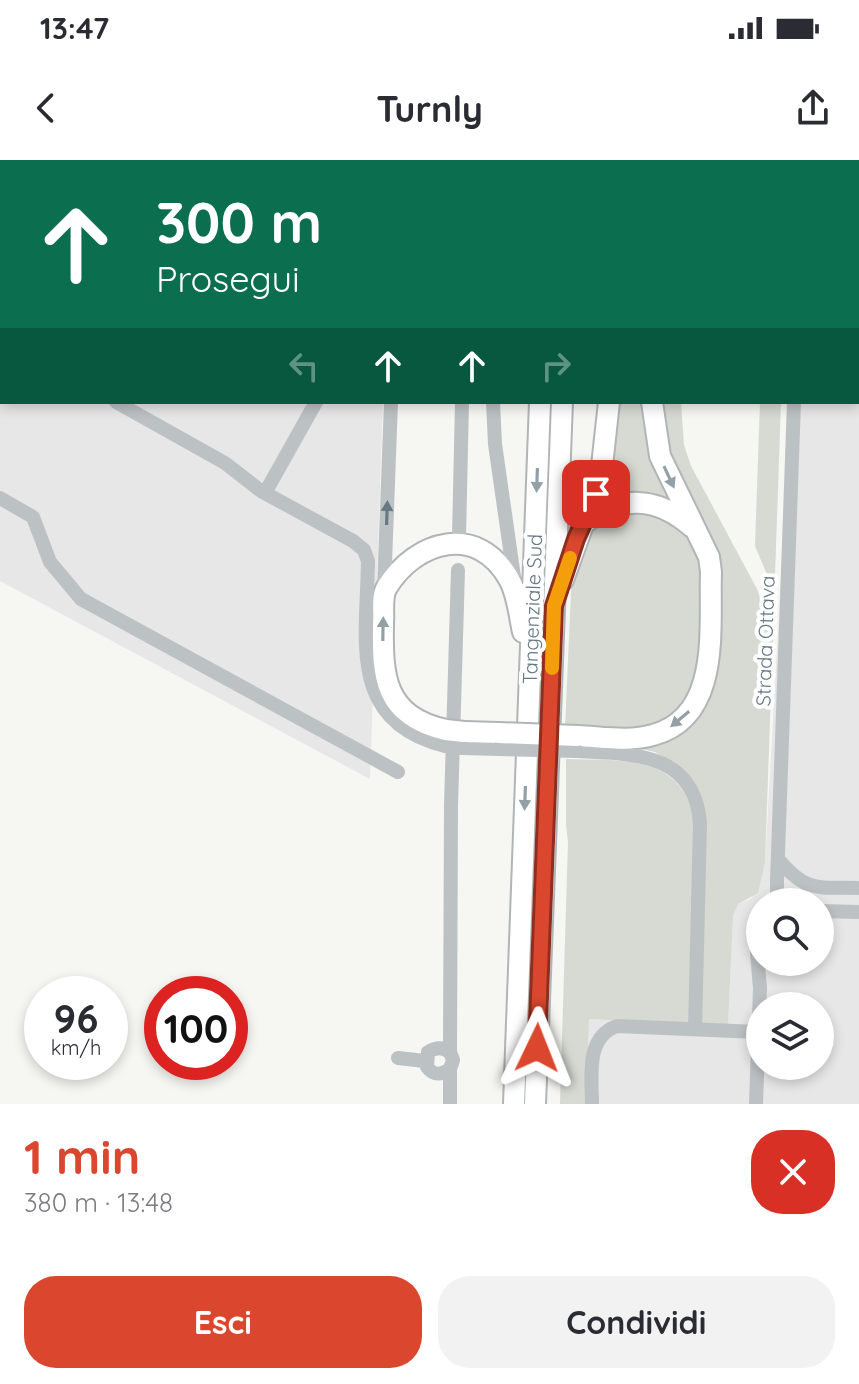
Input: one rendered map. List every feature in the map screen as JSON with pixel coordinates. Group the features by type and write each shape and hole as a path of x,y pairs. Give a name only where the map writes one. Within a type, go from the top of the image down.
{"highway":[{"name":"Tangenziale Sud","path":"514,1104 540,404"},
{"name":"Tangenziale Sud","path":"535,1104 562,404"},
{"path":"554,606 601,475 609,404"},
{"path":"529,664 516,596 502,568 477,549 457,544 436,546 412,557 384,591 382,663 389,688 400,706 415,719 455,739 578,744 654,735 676,725 699,700 706,675 709,557 660,456 652,404"},
{"path":"584,523 601,511 638,502 663,507 695,530"}],"street":[{"path":"120,404 225,463 265,493 364,550 368,561 367,671 375,692 399,727 420,739 455,739"},
{"path":"265,493 315,404"},
{"path":"384,591 391,404"},
{"path":"459,537 462,404"},
{"path":"493,404 495,444 516,596"},
{"name":"Strada Ottava","path":"777,888 794,404"},
{"path":"0,498 33,517 50,562 81,599 398,772"},
{"path":"450,1104 453,1060 450,1052 451,806 458,570"},
{"path":"578,744 650,757 677,772 696,800 700,824 695,1029"},
{"path":"778,859 803,884 859,888"},
{"name":"Strada Ottava","path":"773,888 777,881"},
{"path":"834,911 859,912"},
{"path":"759,976 760,992"},
{"path":"760,988 764,976"},
{"path":"592,1104 593,1050 607,1029 617,1026 746,1031"},
{"path":"450,1052 435,1048 428,1052 425,1061 436,1074 442,1075 450,1069"},
{"path":"398,1058 425,1061"},
{"path":"756,1104 757,1080"}],"shaded area":[{"path":"0,404 383,404 370,779 0,581"},
{"path":"617,404 647,404 678,508 606,502"},
{"path":"659,404 681,404 684,445 691,466 757,589 773,635 765,862 759,888 746,888 746,900 738,904 733,916 728,1026 701,1024 706,835 679,767 655,752 633,747 689,722 717,573 668,460"},
{"path":"760,404 781,404 775,575 772,578 768,577 755,546"},
{"path":"791,404 859,404 859,1104 586,1104 589,1019 728,1025 733,916 738,904 746,901 746,976 834,976 834,888 756,888 765,862"},
{"path":"647,509 691,535 705,564 701,674 687,706 652,729 565,729 572,569 589,529 604,516"},
{"path":"566,759 629,762 664,773 678,785 688,802 694,825 689,1024 589,1019 586,1104 560,1104 568,842"}],"slow traffic":[{"path":"552,668 554,606 570,558"}],"route":[{"path":"537,1048 554,606 576,539 596,494"}]}
